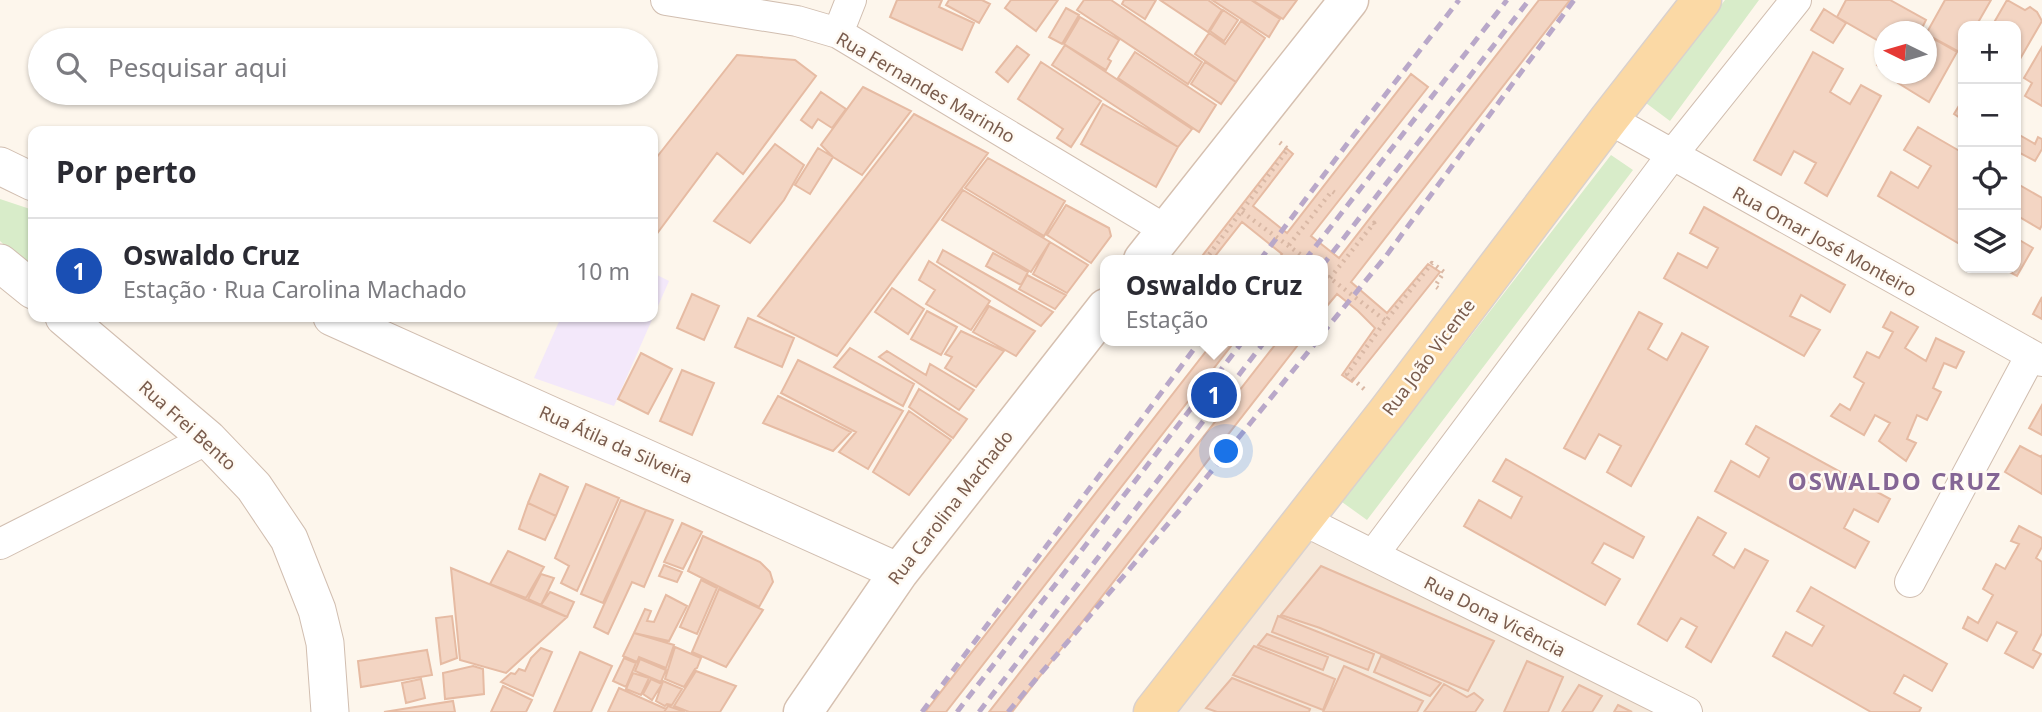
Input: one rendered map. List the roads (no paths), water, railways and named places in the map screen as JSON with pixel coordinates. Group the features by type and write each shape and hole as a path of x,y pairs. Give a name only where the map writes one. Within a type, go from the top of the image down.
{"main road":[{"path":"1147,255 1349,0"},
{"name":"Rua João Vicente","path":"1153,712 1702,0"},
{"name":"Rua Carolina Machado","path":"803,712 899,572 1100,314"}],"street":[{"name":"Rua Fernandes Marinho","path":"666,0 797,21 838,33 1166,230"},
{"path":"838,33 852,0"},
{"path":"1373,555 1672,156 1796,0"},
{"name":"Rua Omar José Monteiro","path":"1609,119 2037,358"},
{"path":"0,166 28,180"},
{"path":"0,262 28,286"},
{"name":"Rua Frei Bento","path":"70,322 208,439 254,486 289,539 317,610 325,643 330,712"},
{"name":"Rua Átila da Silveira","path":"343,322 899,572"},
{"path":"1910,582 2037,358"},
{"path":"0,544 208,439"},
{"name":"Rua Dona Vicência","path":"1303,520 1687,712"}],"railway":[{"path":"1264,255 1459,0"},
{"path":"1309,255 1507,0"},
{"path":"1328,258 1529,0"},
{"path":"1328,327 1386,256 1574,0"},
{"path":"922,712 1196,346"},
{"path":"957,712 1239,346"},
{"path":"979,712 1261,346"},
{"path":"1008,712 1184,505 1313,346"}],"place":[{"name":"Oswaldo Cruz","path":"1214,395"}],"district":[{"name":"OSWALDO CRUZ","path":"1895,480"}]}
